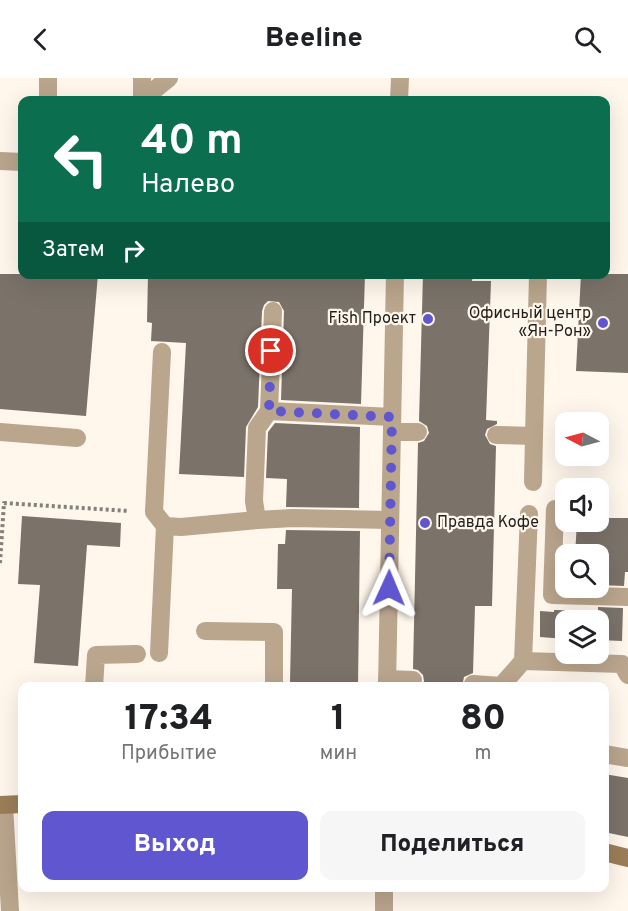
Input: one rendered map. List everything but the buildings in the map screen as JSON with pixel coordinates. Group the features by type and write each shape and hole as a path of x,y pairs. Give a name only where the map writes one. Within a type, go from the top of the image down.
{"street":[{"path":"48,78 48,96"},
{"path":"142,78 142,96"},
{"path":"147,96 169,78"},
{"path":"399,78 399,96"},
{"path":"0,161 18,162"},
{"path":"387,682 395,279"},
{"path":"533,482 538,279"},
{"path":"257,520 254,501 257,428 269,411 273,311"},
{"path":"159,653 162,352"},
{"path":"269,411 392,424 418,432"},
{"path":"0,432 77,438"},
{"path":"496,435 534,436"},
{"path":"555,509 552,595 628,597"},
{"path":"504,682 523,660 529,514"},
{"path":"159,519 181,527 293,518 390,520"},
{"path":"205,631 274,632 273,682"},
{"path":"94,682 96,655 137,654"},
{"path":"523,660 622,664 628,675"},
{"path":"396,682 413,680"},
{"path":"609,755 628,758"},
{"path":"9,805 10,911"},
{"path":"609,853 628,858"},
{"path":"384,892 384,911"}],"path":[{"path":"0,563 4,503 159,519"}],"place":[{"name":"Fish Проект","path":"428,319"},
{"name":"Офисный центр «Ян-Рон»","path":"603,323"},
{"name":"Правда Кофе","path":"425,523"}],"route":[{"path":"271,351 269,411 392,417 389,588"}]}
